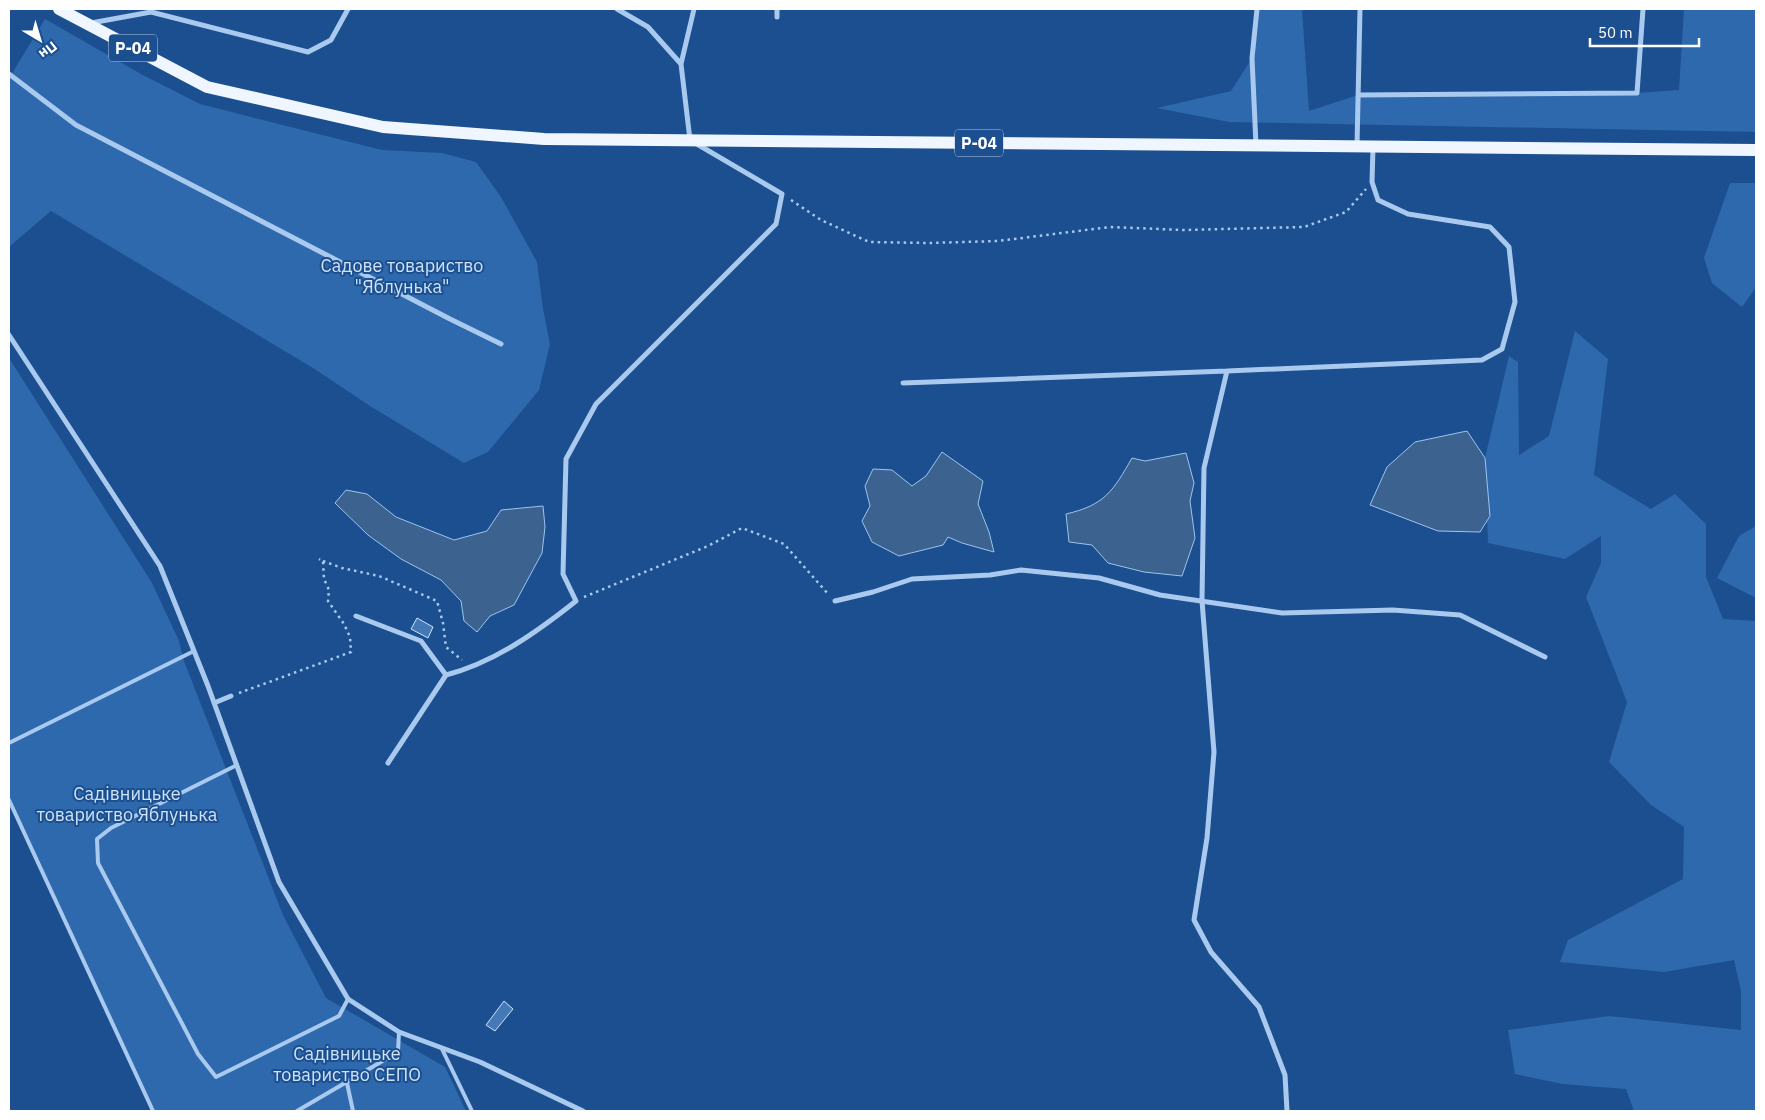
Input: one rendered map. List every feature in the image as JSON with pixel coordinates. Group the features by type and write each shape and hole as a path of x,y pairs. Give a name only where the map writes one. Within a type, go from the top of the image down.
{"main road":[{"name":"Р-04","path":"59,9 207,87 383,127 544,139 1756,150"}],"street":[{"path":"87,24 152,12 308,52 331,40 348,9"},
{"path":"616,9 648,27 681,64"},
{"path":"388,763 446,675 471,668 540,630 576,600 563,574 566,459 596,404 776,224 782,194 690,140 681,64 694,9"},
{"path":"777,9 777,17"},
{"path":"1256,146 1252,58 1257,9"},
{"path":"1356,146 1360,9"},
{"path":"1358,95 1637,93 1643,9"},
{"path":"9,74 76,125 501,344"},
{"path":"903,383 1482,360 1502,348 1515,302 1509,247 1490,227 1408,214 1378,200 1372,182 1373,147"},
{"path":"9,335 160,566 214,703 279,882 348,999 399,1032 442,1050 480,1062 583,1111"},
{"path":"1227,371 1204,468 1202,600 1214,752 1207,838 1194,920 1211,952 1259,1007 1285,1075 1287,1111"},
{"path":"835,601 873,592 912,578 990,575 1021,570 1099,578 1160,595 1282,613 1393,610 1460,615 1545,657"},
{"path":"356,616 421,641 446,675"},
{"path":"214,703 231,696"}],"lane":[{"path":"9,743 194,651"},
{"path":"237,765 111,828 97,839 98,862 198,1054 216,1077 339,1016 348,999"},
{"path":"9,800 154,1111"},
{"path":"297,1111 398,1052 399,1032"},
{"path":"442,1050 472,1111"},
{"path":"347,1083 353,1111"}],"path":[{"path":"782,194 821,220 869,242 972,242 998,241 1110,227 1184,230 1304,227 1346,212 1372,182"},
{"path":"576,600 708,546 742,528 784,544 835,601"},
{"path":"319,559 342,568 379,576 437,601 443,623 446,647 471,668"},
{"path":"231,696 351,652 350,637 344,624 328,601 329,590 324,579 323,561"}],"green space":[{"path":"1257,9 1302,9 1309,111 1358,95 1637,93 1679,90 1684,9 1756,9 1756,132 1229,122 1157,108 1231,91 1252,58"},
{"name":"Садове товариство \"Яблунька\"","path":"45,19 141,74 200,104 382,150 442,153 476,162 501,197 537,262 550,344 539,390 488,452 464,463 370,406 313,368 51,211 9,247 9,74 11,75"},
{"path":"1730,183 1756,183 1756,287 1742,307 1712,283 1704,258"},
{"path":"1575,331 1608,359 1594,475 1651,509 1675,494 1706,524 1706,577 1723,619 1756,621 1756,1111 1634,1111 1626,1089 1562,1084 1515,1074 1508,1030 1609,1016 1741,1030 1741,991 1734,960 1664,972 1560,962 1568,940 1683,879 1684,827 1651,805 1609,762 1627,702 1586,597 1601,563 1601,536 1565,559 1488,543 1485,458 1509,356 1518,362 1519,455 1549,436"},
{"path":"9,358 152,583 179,641 184,661 283,915 326,998 445,1067 466,1111 154,1111 9,800"},
{"path":"1756,526 1756,598 1717,578 1739,536"}],"shaded area":[{"path":"1467,431 1485,458 1490,516 1480,532 1438,531 1370,505 1387,467 1415,442"},
{"path":"942,452 983,481 978,504 989,532 994,552 948,537 943,545 899,556 872,542 862,521 870,506 865,486 873,469 892,470 912,486 926,476"},
{"path":"1186,453 1194,483 1190,501 1195,538 1182,576 1144,572 1108,563 1092,545 1069,542 1066,514 1099,501 1113,488 1132,458 1145,461"},
{"path":"346,490 367,494 396,517 454,540 487,531 501,510 543,506 545,527 542,553 514,605 490,616 477,632 464,621 461,601 441,580 401,559 368,535 335,503"}],"building":[{"path":"417,618 433,627 428,638 411,629"},
{"path":"504,1001 513,1009 495,1031 486,1025"}],"park label":[{"name":"Садівницьке товариство Яблунька","path":"127,804"},
{"name":"Садівницьке товариство СЕПО","path":"347,1064"}]}
